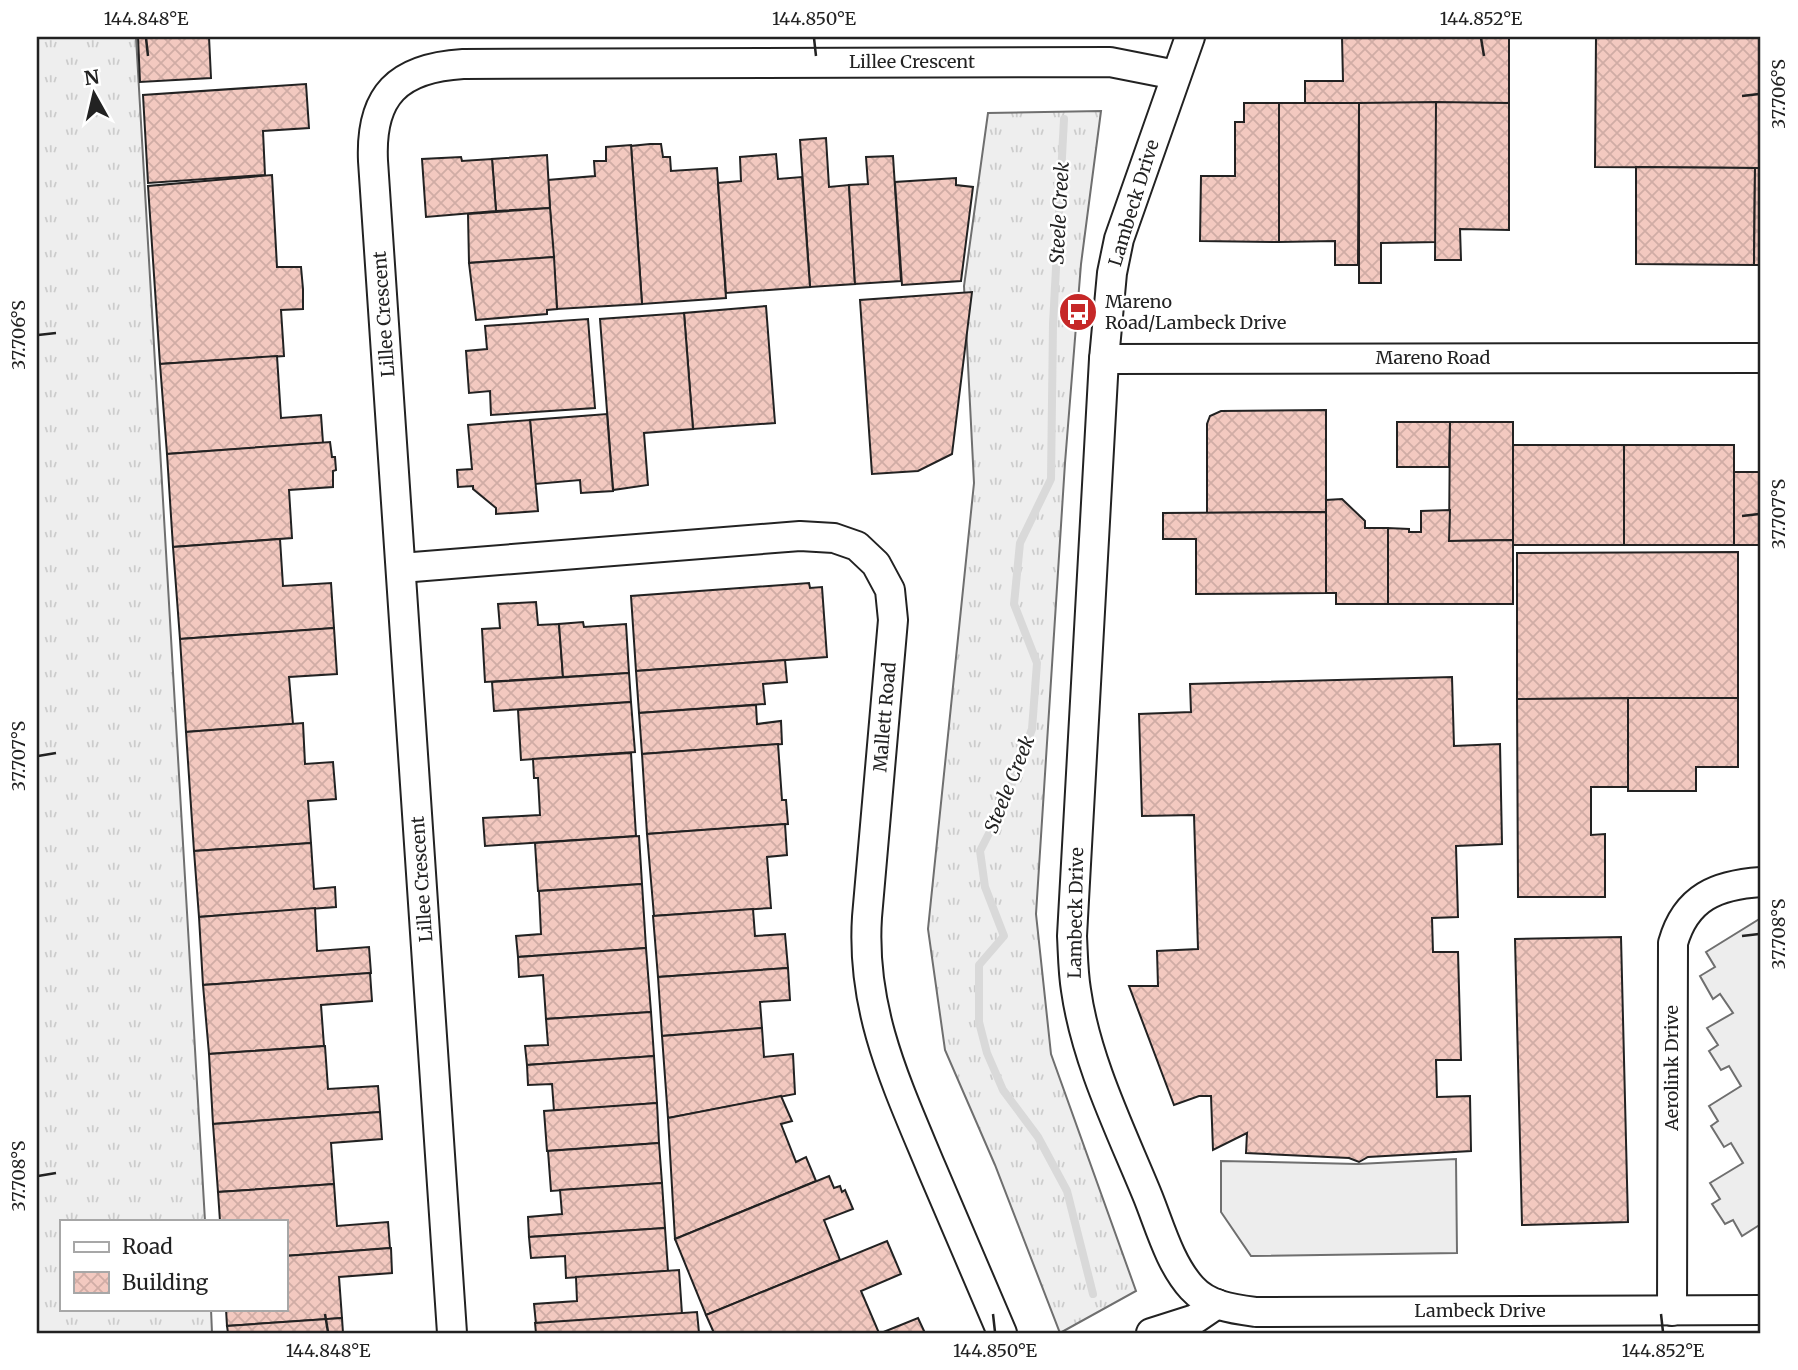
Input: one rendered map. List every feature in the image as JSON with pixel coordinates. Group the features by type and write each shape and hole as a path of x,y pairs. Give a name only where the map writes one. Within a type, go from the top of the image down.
{"street":[{"name":"Lambeck Drive","path":"1190,37 1119,239 1112,273 1104,359 1072,936 1076,993 1100,1077 1163,1234 1183,1277 1194,1290 1206,1300 1235,1310 1761,1310"},
{"name":"Lillee Crescent","path":"452,1333 372,139 375,120 383,100 398,84 415,72 440,65 463,64 1110,62 1176,75"},
{"name":"Mareno Road","path":"1104,359 1761,358"},
{"name":"Mallett Road","path":"401,568 800,536 834,538 857,547 876,564 890,590 893,620 866,927 869,988 878,1032 893,1078 1002,1333"},
{"name":"Aerolink Drive","path":"1672,1311 1673,943 1677,928 1688,911 1701,899 1718,888 1761,882"},
{"path":"1151,1333 1195,1319 1217,1304"}],"green space":[{"path":"37,37 136,37 205,1220 60,1220 60,1310 211,1310 212,1333 37,1333"},
{"path":"1101,111 1081,264 1065,463 1036,914 1051,1054 1136,1291 1060,1333 995,1165 945,1050 928,929 974,483 964,286 988,113"}],"shaded area":[{"path":"1761,918 1761,1224 1742,1236 1733,1220 1725,1224 1712,1204 1720,1199 1710,1183 1743,1163 1731,1143 1724,1147 1711,1126 1718,1121 1709,1106 1741,1086 1729,1066 1721,1070 1709,1051 1718,1045 1707,1028 1733,1013 1720,994 1713,999 1700,976 1715,967 1706,952"},
{"path":"1456,1159 1457,1253 1251,1256 1221,1212 1221,1161 1358,1164"}],"building":[{"path":"138,37 209,37 211,78 140,82"},
{"path":"1342,37 1509,37 1509,103 1305,103 1305,81 1343,81"},
{"path":"1596,37 1761,37 1761,168 1595,167"},
{"path":"306,84 309,128 263,131 265,175 148,183 143,95"},
{"path":"1436,102 1436,242 1381,243 1381,283 1359,283 1359,103"},
{"path":"1436,102 1509,103 1509,230 1460,229 1461,260 1435,260"},
{"path":"1244,103 1279,103 1279,242 1200,241 1201,176 1235,176 1235,122 1244,122"},
{"path":"1279,103 1359,103 1358,265 1335,265 1335,241 1279,242"},
{"path":"826,138 829,187 849,185 855,284 810,287 800,140"},
{"path":"661,144 663,157 670,157 671,171 717,168 726,298 642,304 631,146"},
{"path":"631,145 642,304 557,309 548,180 595,176 594,161 606,161 606,147"},
{"path":"776,154 778,179 802,177 810,287 726,293 718,183 741,181 740,157"},
{"path":"547,155 550,208 496,211 492,159"},
{"path":"893,156 901,281 855,284 849,185 868,184 866,157"},
{"path":"461,157 462,161 492,159 496,211 426,217 422,159"},
{"path":"1636,167 1755,168 1754,265 1636,264"},
{"path":"1755,168 1761,168 1761,265 1754,265"},
{"path":"272,175 277,267 301,267 303,289 303,309 281,310 284,356 160,364 148,186"},
{"path":"956,178 956,185 973,187 961,281 902,285 895,182"},
{"path":"550,208 554,257 469,263 468,214"},
{"path":"554,257 557,309 547,310 547,314 476,320 469,263"},
{"path":"972,292 952,454 918,471 872,474 860,300"},
{"path":"766,306 775,423 693,429 684,313"},
{"path":"684,313 693,429 644,433 648,485 613,490 600,319"},
{"path":"588,319 595,408 491,415 490,391 469,393 466,351 487,349 485,326"},
{"path":"277,356 281,418 321,415 323,443 167,454 160,364"},
{"path":"1326,410 1326,512 1207,513 1207,424 1210,416 1221,411"},
{"path":"607,414 613,491 581,493 580,480 535,484 530,420"},
{"path":"530,420 538,511 496,514 496,508 473,489 473,486 458,487 457,470 472,469 468,425"},
{"path":"1397,422 1450,422 1449,467 1397,467"},
{"path":"1450,422 1513,422 1513,540 1449,541"},
{"path":"330,442 336,470 333,471 333,487 289,490 292,538 173,547 167,454"},
{"path":"1513,445 1624,445 1624,545 1513,545"},
{"path":"1624,445 1734,445 1734,545 1624,545"},
{"path":"1734,472 1761,472 1761,545 1734,545"},
{"path":"1342,499 1365,521 1365,528 1388,528 1388,604 1336,604 1336,593 1326,593 1326,500"},
{"path":"1450,510 1449,541 1513,540 1513,604 1388,604 1388,528 1421,532 1421,511"},
{"path":"1326,512 1326,593 1196,594 1196,539 1163,539 1163,513"},
{"path":"280,539 283,586 331,583 334,628 180,639 173,547"},
{"path":"1738,552 1738,698 1517,699 1517,553"},
{"path":"809,583 810,588 822,587 827,657 636,671 631,596"},
{"path":"536,602 538,625 559,624 563,677 485,682 482,629 500,628 498,604"},
{"path":"583,622 584,627 626,624 629,673 563,677 559,624"},
{"path":"334,628 337,674 289,677 293,724 186,732 180,639"},
{"path":"785,660 787,682 763,684 765,704 639,713 636,671"},
{"path":"629,673 631,702 494,711 492,682"},
{"path":"1452,677 1454,746 1500,744 1502,844 1456,846 1458,917 1432,918 1433,952 1458,952 1461,1060 1436,1060 1437,1097 1470,1096 1471,1151 1368,1157 1359,1162 1349,1158 1246,1153 1247,1133 1213,1150 1211,1096 1199,1096 1174,1105 1129,986 1158,986 1157,951 1198,949 1194,815 1142,816 1139,714 1191,712 1190,684"},
{"path":"1628,698 1738,698 1738,767 1696,767 1696,791 1628,791"},
{"path":"1628,698 1628,787 1591,787 1591,835 1605,834 1605,897 1518,897 1517,699"},
{"path":"631,702 635,752 521,760 518,710"},
{"path":"756,705 757,724 781,721 782,744 642,754 639,713"},
{"path":"303,723 305,764 333,762 336,799 308,801 311,843 194,851 186,732"},
{"path":"778,744 782,800 786,800 788,824 647,834 642,754"},
{"path":"631,753 636,836 485,846 483,818 540,815 538,778 534,778 533,759"},
{"path":"785,824 787,855 767,857 771,908 654,916 647,834"},
{"path":"639,836 642,884 538,891 535,843"},
{"path":"311,843 314,889 335,887 336,907 199,917 194,851"},
{"path":"642,884 646,948 518,957 516,936 541,934 539,891"},
{"path":"315,908 317,951 369,947 371,973 203,985 199,917"},
{"path":"753,909 755,936 785,934 788,968 658,977 653,916"},
{"path":"1621,937 1628,1222 1522,1225 1515,939"},
{"path":"646,948 651,1012 546,1019 543,975 519,977 518,957"},
{"path":"788,968 790,1000 760,1002 762,1028 662,1036 658,977"},
{"path":"370,973 372,1001 321,1005 324,1046 209,1054 203,985"},
{"path":"651,1012 654,1056 527,1065 525,1046 548,1045 546,1019"},
{"path":"762,1028 764,1057 793,1054 795,1094 668,1118 662,1036"},
{"path":"325,1046 328,1089 378,1086 380,1112 213,1124 209,1054"},
{"path":"654,1056 657,1103 554,1111 552,1084 528,1085 527,1065"},
{"path":"781,1096 792,1121 781,1124 796,1162 806,1157 816,1181 675,1239 668,1118"},
{"path":"657,1103 659,1143 547,1151 544,1111"},
{"path":"380,1112 382,1139 331,1143 334,1184 218,1192 213,1124"},
{"path":"659,1143 662,1183 551,1191 548,1151"},
{"path":"829,1176 834,1188 840,1186 842,1192 845,1190 853,1209 824,1220 840,1260 706,1315 675,1239"},
{"path":"662,1183 665,1228 529,1237 528,1217 562,1214 560,1190"},
{"path":"334,1184 337,1226 388,1222 390,1248 287,1256 287,1220 220,1220 218,1192"},
{"path":"665,1228 668,1271 566,1278 565,1256 531,1258 529,1237"},
{"path":"887,1241 901,1274 861,1291 879,1333 714,1333 706,1315"},
{"path":"391,1248 392,1273 339,1277 342,1318 227,1326 226,1310 287,1310 287,1256"},
{"path":"679,1270 682,1314 536,1324 534,1304 577,1301 576,1277"},
{"path":"697,1312 699,1333 536,1333 535,1323"},
{"path":"342,1318 343,1333 228,1333 227,1326"},
{"path":"918,1318 925,1333 881,1333"}],"waterway":[{"name":"Steele Creek","path":"1064,119 1053,324 1051,479 1020,543 1014,604 1037,663 1032,729 1005,802 980,851 985,887 1004,936 979,965 979,1022 987,1053 1003,1090 1038,1137 1067,1191 1093,1294"}],"place":[{"name":"Mareno Road/Lambeck Drive","path":"1078,312"}]}
